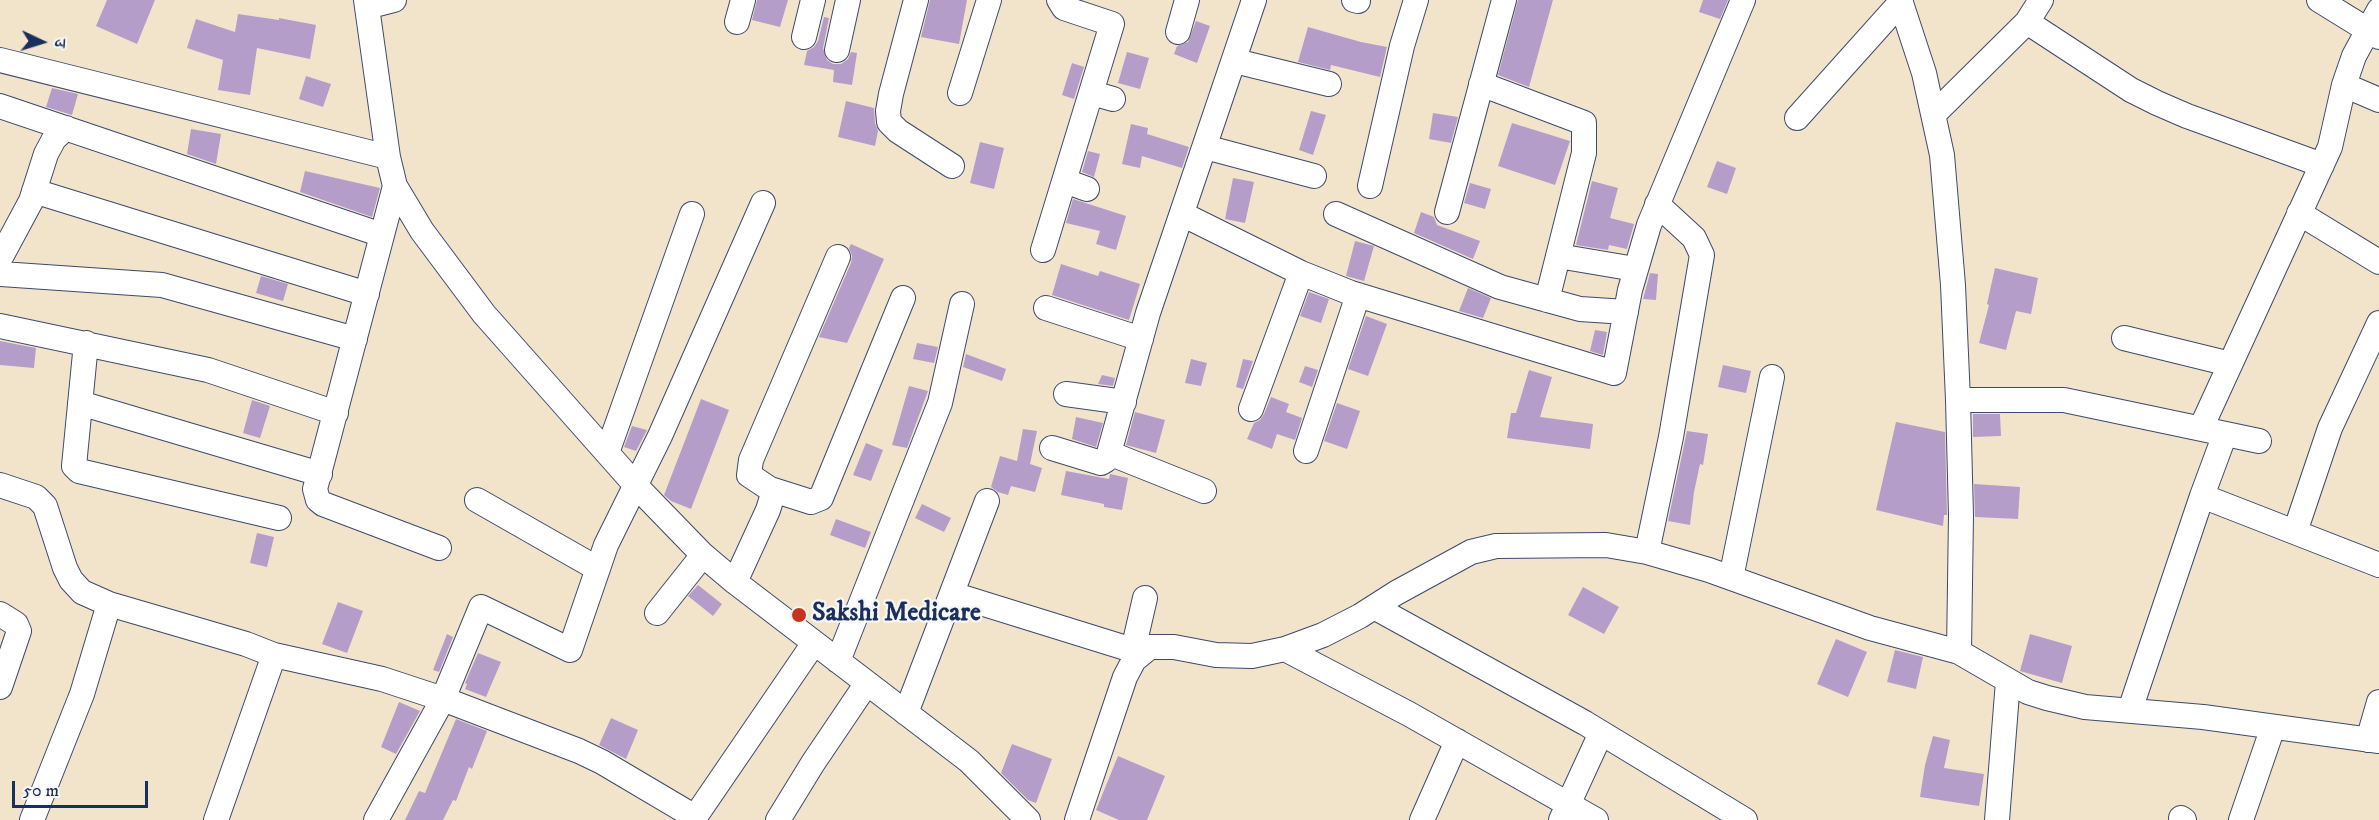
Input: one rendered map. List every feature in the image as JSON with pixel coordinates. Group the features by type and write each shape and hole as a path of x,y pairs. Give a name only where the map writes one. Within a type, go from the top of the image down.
{"street":[{"path":"394,0 367,4 388,157 395,186 422,231 484,314 636,486 703,555 969,761 1028,820"},
{"path":"804,37 813,0"},
{"path":"837,50 848,0"},
{"path":"916,0 891,94 889,122 898,131 952,166"},
{"path":"960,93 989,0"},
{"path":"1043,250 1065,181 1102,96 1112,24 1064,8 1059,0"},
{"path":"1178,32 1187,0"},
{"path":"1052,448 1101,463 1106,460 1141,339 1254,0"},
{"path":"1370,186 1402,46 1416,0"},
{"path":"1447,212 1504,0"},
{"path":"1182,214 1301,273 1358,295 1614,373 1635,270 1657,204 1743,0"},
{"path":"1934,114 2027,22 2041,0"},
{"path":"2200,428 2322,165 2333,137 2344,85 2354,56 2375,26 2319,0"},
{"path":"1900,1 1924,73 1942,155 1952,273 1958,400 1961,515 1959,652"},
{"path":"1797,118 1900,1"},
{"path":"2027,22 2148,99 2187,116 2322,165"},
{"path":"0,60 388,157"},
{"path":"1235,61 1329,84"},
{"path":"1481,84 1584,123 1584,153 1546,300"},
{"path":"2344,85 2379,100"},
{"path":"0,106 382,235"},
{"path":"66,128 54,139 45,154 34,191 1,263 162,285 356,339"},
{"path":"1205,147 1314,176"},
{"path":"1065,181 1087,189"},
{"path":"395,186 315,489 318,500 323,504 439,548"},
{"path":"34,191 367,294"},
{"path":"376,820 443,699 481,607 570,650 606,545 660,436 763,203"},
{"path":"1647,552 1671,437 1702,255 1694,238 1657,204"},
{"path":"2299,213 2379,262"},
{"path":"607,453 692,214"},
{"path":"1336,214 1500,287 1580,309 1626,312"},
{"path":"1558,256 1635,270"},
{"path":"838,257 748,468 749,475 770,489 812,502 820,498 903,298"},
{"path":"1251,410 1301,273"},
{"path":"1306,451 1358,295"},
{"path":"838,661 939,403 962,304"},
{"path":"1046,308 1141,339"},
{"path":"2295,532 2330,428 2379,323"},
{"path":"0,326 208,370 336,413"},
{"path":"2124,339 2230,364"},
{"path":"86,343 74,466 79,471 279,518"},
{"path":"1731,578 1772,377"},
{"path":"1066,394 1124,402"},
{"path":"1958,400 2064,400 2259,441"},
{"path":"80,403 320,474"},
{"path":"2130,710 2225,434"},
{"path":"1109,453 1204,491"},
{"path":"0,485 36,497 45,506 71,580 82,592 109,604 246,644 273,655 382,679 443,699 587,755 694,818 814,643"},
{"path":"735,582 768,510 772,494 770,489"},
{"path":"2202,496 2379,565"},
{"path":"477,500 598,569"},
{"path":"906,713 987,501"},
{"path":"952,594 1138,651 1150,647 1174,647 1216,654 1252,656 1285,649 1323,635 1471,552 1496,546 1606,545 1647,552 1731,578 1870,628 1959,652 2028,692 2085,707 2203,717 2374,741 2379,702"},
{"path":"657,613 703,555"},
{"path":"1077,820 1125,677 1138,651 1145,598"},
{"path":"32,820 82,694 109,604"},
{"path":"1374,607 1601,733 1745,820"},
{"path":"0,614 16,624 19,631 0,687"},
{"path":"1285,649 1457,741 1565,812 1596,820"},
{"path":"216,820 273,655"},
{"path":"1997,820 2008,681"},
{"path":"778,820 867,683"},
{"path":"2241,820 2273,727"},
{"path":"1565,812 1601,733"},
{"path":"1422,820 1457,741"}],"building":[{"path":"107,0 155,0 137,44 96,26"},
{"path":"757,0 788,0 780,27 752,20"},
{"path":"930,0 967,0 959,44 921,37"},
{"path":"1518,0 1553,0 1529,87 1498,75"},
{"path":"1703,0 1728,0 1720,19 1699,12"},
{"path":"238,14 316,25 310,59 257,48 250,95 218,90 223,60 187,48 196,19 235,32"},
{"path":"824,17 829,18 823,48 827,60 833,64 841,64 848,59 851,52 857,53 852,85 833,82 834,70 804,65 807,51 818,41"},
{"path":"1196,21 1210,26 1197,63 1174,54 1177,46 1188,42"},
{"path":"1308,27 1387,47 1380,77 1331,65 1330,70 1298,62"},
{"path":"1127,52 1149,58 1140,89 1118,83"},
{"path":"1072,63 1084,67 1074,99 1062,95"},
{"path":"306,76 331,84 323,107 299,99"},
{"path":"52,88 78,94 72,115 46,107"},
{"path":"846,101 874,108 878,131 875,146 838,137"},
{"path":"1311,111 1326,115 1313,155 1299,150"},
{"path":"1433,113 1458,117 1451,143 1429,139"},
{"path":"1512,123 1570,141 1555,185 1498,166"},
{"path":"1131,124 1148,128 1147,134 1189,147 1182,168 1142,156 1140,168 1122,164"},
{"path":"191,129 221,134 216,164 187,154"},
{"path":"980,142 1004,148 994,189 970,183"},
{"path":"1088,151 1100,154 1094,177 1082,172"},
{"path":"1717,161 1736,168 1727,194 1707,187"},
{"path":"305,171 380,188 372,217 300,192"},
{"path":"1233,178 1254,182 1245,223 1225,219"},
{"path":"1592,181 1618,188 1610,218 1634,224 1627,249 1609,245 1608,250 1576,245"},
{"path":"1470,183 1491,189 1485,209 1464,203"},
{"path":"1073,199 1126,216 1116,250 1096,244 1100,231 1066,223"},
{"path":"1421,212 1434,217 1437,225 1480,241 1473,259 1414,233"},
{"path":"1355,241 1374,246 1364,281 1346,276"},
{"path":"851,244 884,259 847,343 819,337 851,263 852,256 849,248"},
{"path":"1061,264 1098,276 1100,271 1140,284 1129,320 1052,295"},
{"path":"1995,268 2038,278 2031,314 2016,311 2006,350 1979,343 1989,305 1987,304"},
{"path":"1650,273 1658,274 1656,300 1643,299"},
{"path":"261,276 288,284 283,301 256,293"},
{"path":"1468,288 1491,298 1483,318 1459,311"},
{"path":"1309,292 1329,299 1321,323 1300,316"},
{"path":"1366,316 1387,324 1368,376 1348,369"},
{"path":"1595,330 1607,332 1603,355 1590,351"},
{"path":"0,341 36,348 34,368 0,365"},
{"path":"917,343 938,347 934,363 913,359"},
{"path":"966,354 1006,369 1002,381 963,367"},
{"path":"1191,359 1207,363 1201,386 1185,383"},
{"path":"1243,359 1253,361 1243,389 1236,387"},
{"path":"1723,365 1751,371 1746,393 1718,387"},
{"path":"1305,366 1318,370 1312,387 1299,382"},
{"path":"1529,370 1552,377 1540,417 1593,424 1590,449 1507,438 1511,413 1516,413"},
{"path":"1102,375 1115,378 1113,386 1098,384"},
{"path":"909,386 928,391 907,448 892,445"},
{"path":"1271,397 1289,404 1286,412 1302,418 1295,440 1277,434 1272,449 1247,439 1254,423 1264,414"},
{"path":"701,399 729,410 691,509 671,501 664,495"},
{"path":"252,400 270,406 260,438 243,433"},
{"path":"1337,403 1360,411 1347,449 1324,441"},
{"path":"1135,412 1165,420 1156,453 1126,445"},
{"path":"1973,414 2000,414 2001,436 1973,437"},
{"path":"1076,417 1103,423 1096,447 1072,439"},
{"path":"1896,422 1945,432 1947,515 1944,515 1943,526 1876,510"},
{"path":"632,426 647,430 636,451 624,447"},
{"path":"1023,429 1037,431 1030,464 1042,468 1035,492 1011,486 1008,495 998,492 991,487 1000,456 1017,461"},
{"path":"1687,431 1708,434 1703,465 1700,464 1694,492 1690,525 1668,521"},
{"path":"866,443 883,450 871,481 853,475"},
{"path":"1066,471 1109,479 1110,474 1128,478 1122,510 1061,495"},
{"path":"1974,484 2020,487 2018,519 1975,517"},
{"path":"922,504 951,518 944,532 915,518"},
{"path":"836,519 871,532 865,548 830,535"},
{"path":"257,533 274,537 267,567 250,563"},
{"path":"698,585 722,604 713,616 688,596"},
{"path":"1583,587 1619,607 1604,634 1568,615"},
{"path":"338,602 363,611 347,653 322,644"},
{"path":"447,634 453,637 439,672 433,670"},
{"path":"2030,634 2072,646 2062,683 2020,671"},
{"path":"1836,639 1867,652 1848,697 1817,684"},
{"path":"1895,650 1923,657 1916,689 1887,682"},
{"path":"478,653 501,662 486,697 465,689 467,684 465,683"},
{"path":"399,702 420,711 396,754 381,747"},
{"path":"611,718 638,730 626,759 599,745"},
{"path":"456,719 487,731 472,769 469,767 456,801 453,800 443,820 405,820 419,791 425,793"},
{"path":"1933,736 1950,740 1944,768 1984,774 1979,806 1920,797"},
{"path":"1012,744 1052,759 1036,803 1028,800 1001,773"},
{"path":"1118,756 1165,776 1147,820 1119,820 1096,810"}],"place":[{"name":"Sakshi Medicare","path":"799,615"}]}
